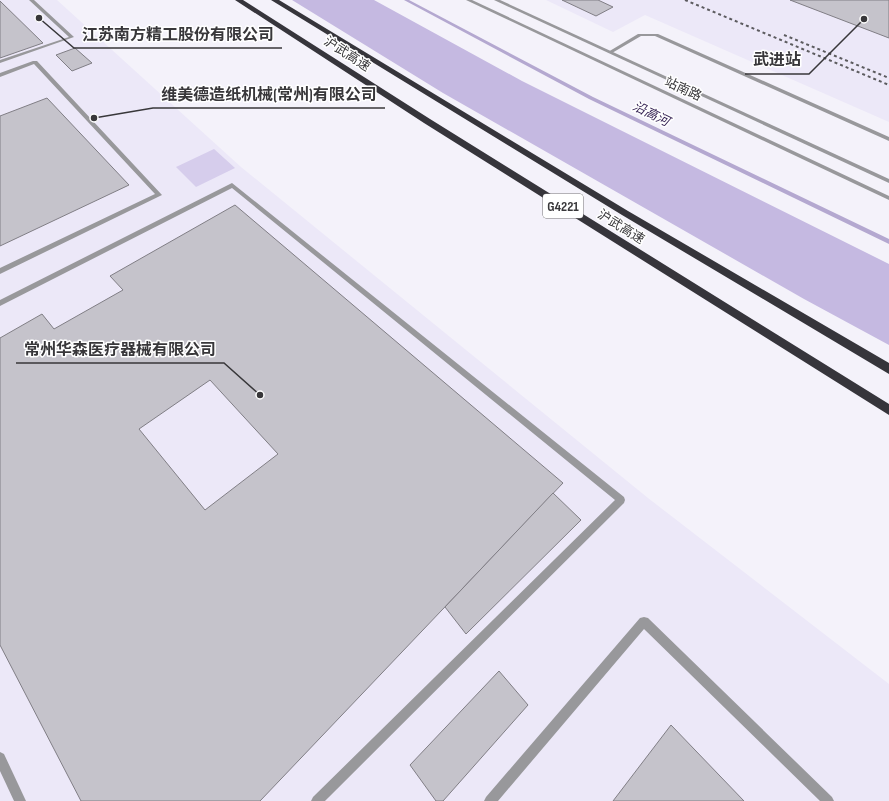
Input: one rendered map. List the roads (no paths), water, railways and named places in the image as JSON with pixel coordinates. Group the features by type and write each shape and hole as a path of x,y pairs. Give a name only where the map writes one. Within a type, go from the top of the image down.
{"highway":[{"name":"沪武高速","path":"238,0 427,121 889,410"},
{"name":"沪武高速","path":"274,0 625,213 889,369"}],"street":[{"path":"0,62 72,37 31,0"},
{"name":"站南路","path":"468,0 889,198"},
{"name":"站南路","path":"496,0 889,181"},
{"path":"610,52 640,35 656,35 889,139"},
{"path":"0,75 35,62 159,195 0,270"},
{"path":"0,303 232,185 620,500 317,801"},
{"path":"490,801 644,622 828,801"},
{"path":"0,758 20,801"}],"waterway":[{"name":"沿高河","path":"406,0 591,98 889,242"}],"railway":[{"path":"685,0 889,85"},
{"path":"784,35 889,78"}],"place":[{"name":"江苏南方精工股份有限公司","path":"39,18"},
{"name":"武进站","path":"864,19"},
{"name":"维美德造纸机械(常州)有限公司","path":"94,118"},
{"name":"常州华森医疗器械有限公司","path":"260,395"}]}
